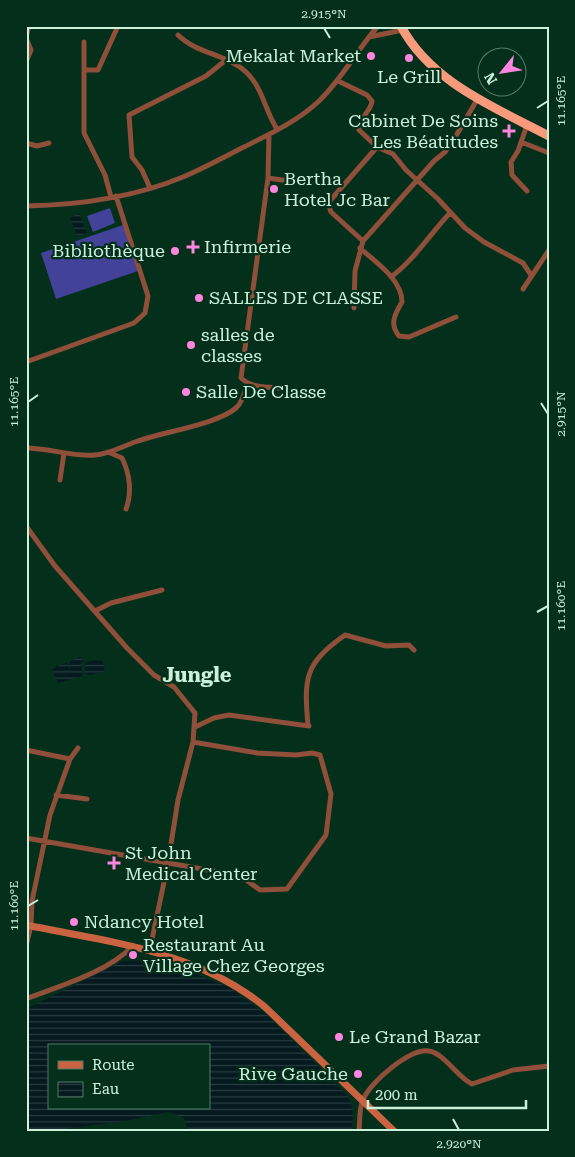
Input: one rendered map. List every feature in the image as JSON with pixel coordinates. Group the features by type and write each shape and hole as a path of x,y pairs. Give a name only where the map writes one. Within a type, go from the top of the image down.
{"highway":[{"path":"402,28 427,62 478,98 549,136"}],"street":[{"path":"26,62 30,50 26,37 29,26"},
{"path":"84,70 98,70 118,26"},
{"path":"26,206 65,204 150,188 182,177 269,135 312,107 338,81 368,37 378,26"},
{"path":"368,37 402,28"},
{"path":"178,36 189,45 238,65 249,75 268,106 270,117 277,129"},
{"path":"26,362 134,323 145,313 148,296 114,196 84,133 84,42"},
{"path":"150,188 142,170 132,156 129,114 206,76 226,60"},
{"path":"338,81 367,95 372,101 372,106 358,127 377,147 393,154 406,170 465,228 484,242 523,263 531,275"},
{"path":"354,308 355,271 363,241 434,161 445,152 478,98"},
{"path":"527,191 512,176 510,162 528,125"},
{"path":"269,135 268,178 241,378 248,384 284,388"},
{"path":"521,142 549,153"},
{"path":"26,143 37,146 49,143"},
{"path":"363,241 331,212 328,203 377,147"},
{"path":"268,178 303,183"},
{"path":"391,277 406,266 429,235 450,213"},
{"path":"360,248 391,277 402,298 394,314 393,322 394,330 399,336 409,337 456,317"},
{"path":"524,289 531,275 549,250"},
{"path":"26,448 43,448 64,453 94,455 108,452 135,442 222,417 237,408 248,384"},
{"path":"108,452 122,458 127,467 130,498 126,509"},
{"path":"60,480 64,453"},
{"path":"26,526 28,533 95,611 154,675 174,687 195,714 193,742 178,800 168,863 150,949"},
{"path":"95,611 111,603 162,590"},
{"path":"195,727 214,718 229,715 309,726 305,692 314,662 324,650 345,635 386,646 409,645 414,650"},
{"path":"26,838 225,873 234,872 260,890 288,889 326,835 332,794 320,755 312,752 296,755 257,753 193,742"},
{"path":"26,946 32,901 56,795 70,759 78,748"},
{"path":"26,750 70,759"},
{"path":"56,795 87,799"},
{"path":"29,926 150,949 194,966 252,996 394,1131"},
{"path":"26,1000 118,959 133,945"},
{"path":"359,1131 362,1100 371,1088 386,1072 405,1059 424,1051 433,1052 472,1084 513,1070 549,1066"}],"shaded area":[{"path":"110,208 115,223 93,232 87,216"},
{"path":"123,225 138,271 56,299 41,253"}],"water":[{"path":"79,213 87,233 77,236 70,218"},
{"path":"80,657 84,661 81,663 83,676 58,683 52,669 67,662 71,674 69,662"},
{"path":"95,660 102,661 105,671 91,675 85,674 85,663"},
{"path":"160,960 229,987 267,1015 348,1096 353,1110 352,1131 188,1131 184,1118 168,1112 125,1121 50,1131 26,1131 26,1009 123,961"}],"place":[{"name":"Mekalat Market","path":"371,56"},
{"name":"Le Grill","path":"409,58"},
{"name":"Cabinet De Soins Les Béatitudes","path":"509,131"},
{"name":"Bertha Hotel Jc Bar","path":"274,189"},
{"name":"Infirmerie","path":"193,247"},
{"name":"Bibliothèque","path":"175,251"},
{"name":"SALLES DE CLASSE","path":"199,298"},
{"name":"salles de classes","path":"191,345"},
{"name":"Salle De Classe","path":"186,392"},
{"name":"St John Medical Center","path":"114,863"},
{"name":"Ndancy Hotel","path":"74,922"},
{"name":"Restaurant Au Village Chez Georges","path":"133,955"},
{"name":"Le Grand Bazar","path":"339,1037"},
{"name":"Rive Gauche","path":"358,1074"}],"district":[{"name":"Jungle","path":"197,675"}]}
